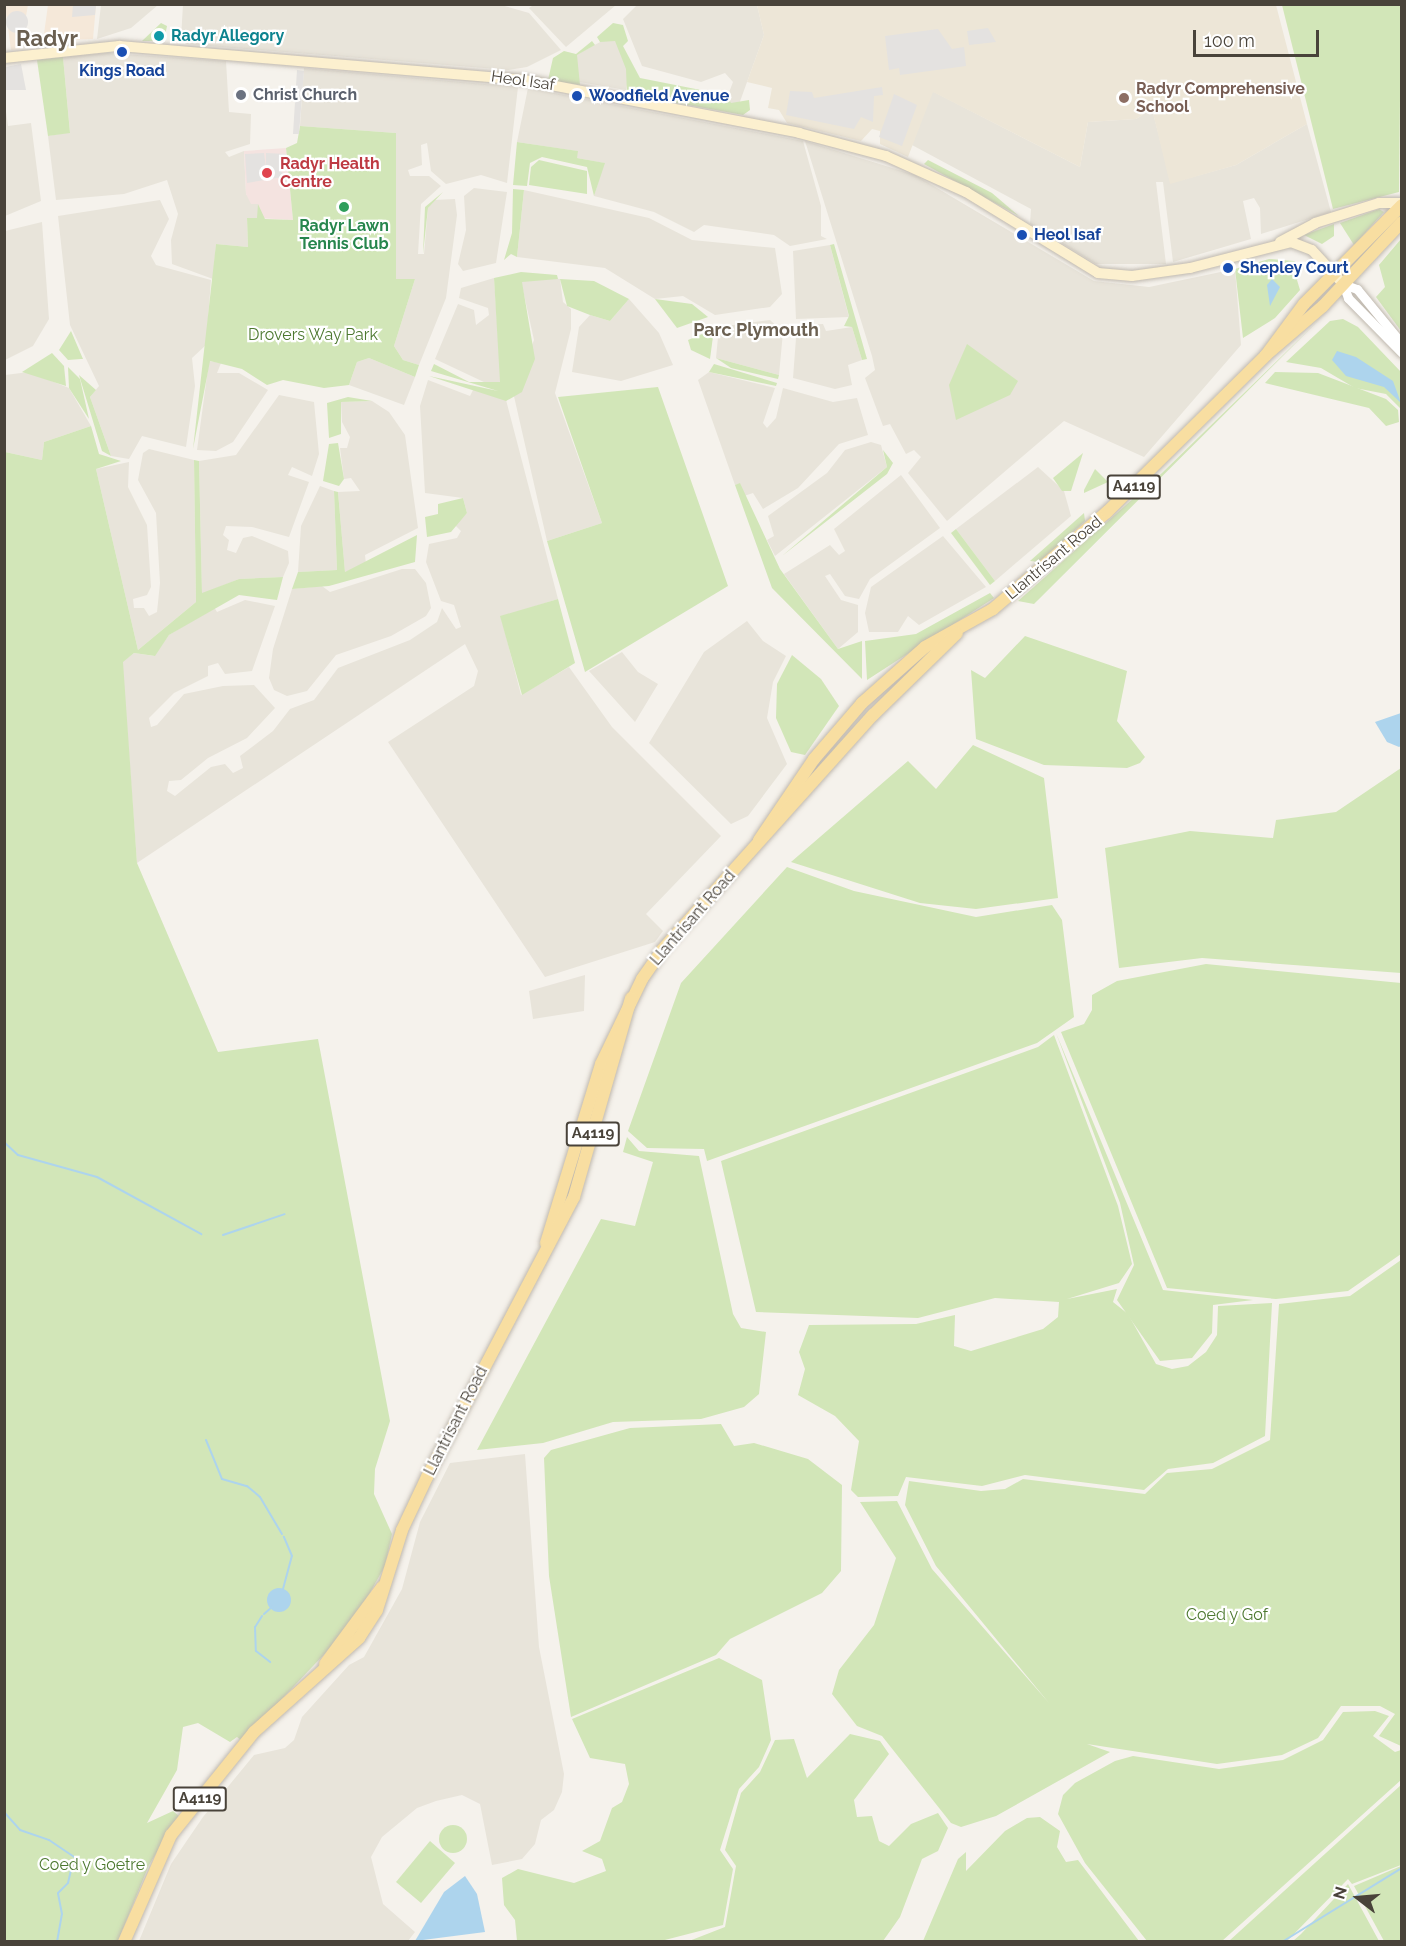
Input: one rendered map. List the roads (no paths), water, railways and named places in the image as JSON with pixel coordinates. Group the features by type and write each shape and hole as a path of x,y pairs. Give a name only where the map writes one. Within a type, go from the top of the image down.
{"main road":[{"name":"Heol Isaf","path":"4,58 119,46 501,77 642,100 893,158 966,192 1071,260 1106,274 1190,268 1280,242 1306,246 1343,284"},
{"path":"1280,242 1316,223 1378,203 1401,204"},
{"name":"Llantrisant Road","path":"1266,355 1333,273 1401,204"},
{"name":"Llantrisant Road","path":"124,1941 171,1835 254,1732 359,1638 380,1604 385,1584 427,1477 540,1264 588,1100 631,998 662,950 873,715 963,627 1081,536 1266,355 1343,284 1401,222"}],"street":[{"path":"1343,284 1357,289 1401,344"},
{"path":"1343,284 1348,298 1401,354"}],"water":[{"path":"1272,279 1280,287 1270,306 1267,285"},
{"path":"1337,351 1356,357 1393,381 1401,403 1384,387 1346,376 1332,360"},
{"path":"1401,713 1401,746 1399,747 1387,742 1375,722"},
{"path":"279,1588 287,1592 291,1600 287,1608 279,1612 271,1608 267,1600 271,1592"},
{"path":"465,1876 477,1894 485,1932 415,1941 444,1892"}],"waterway":[{"path":"4,1142 18,1155 97,1177 201,1234"},
{"path":"223,1235 285,1214"},
{"path":"206,1440 222,1479 247,1486 260,1497 282,1534"},
{"path":"283,1589 292,1556 284,1537"},
{"path":"264,1614 272,1607"},
{"path":"262,1616 255,1627 256,1651 270,1662"},
{"path":"4,1812 20,1830 49,1840 77,1859"},
{"path":"57,1942 62,1914 58,1893 68,1883 72,1866"},
{"path":"1282,1942 1402,1868"}],"place":[{"name":"Radyr Allegory","path":"159,36"},
{"name":"Kings Road","path":"122,52"},
{"name":"Christ Church","path":"241,95"},
{"name":"Woodfield Avenue","path":"577,96"},
{"name":"Radyr Comprehensive School","path":"1124,98"},
{"name":"Radyr Health Centre","path":"267,173"},
{"name":"Radyr Lawn Tennis Club","path":"344,207"},
{"name":"Heol Isaf","path":"1022,235"},
{"name":"Shepley Court","path":"1228,268"}],"district":[{"name":"Radyr","path":"47,39"},
{"name":"Parc Plymouth","path":"756,330"}],"park label":[{"name":"Drovers Way Park","path":"313,335"},
{"name":"Coed y Gof","path":"1227,1615"},
{"name":"Coed y Goetre","path":"92,1865"}]}
